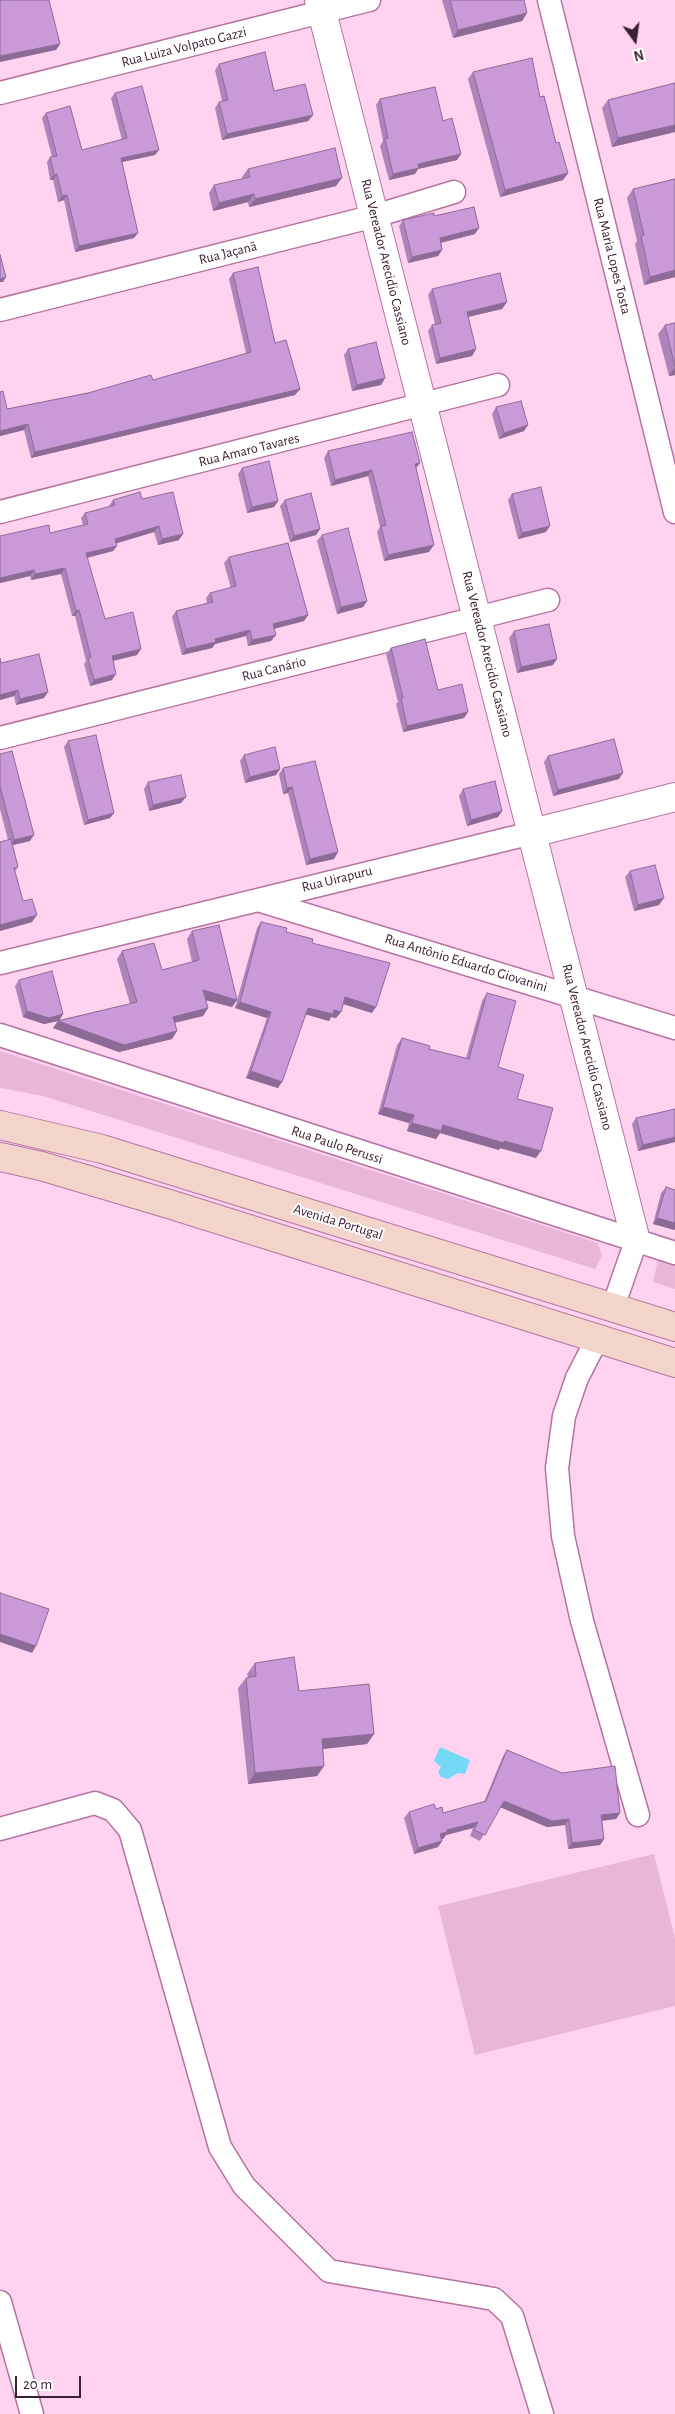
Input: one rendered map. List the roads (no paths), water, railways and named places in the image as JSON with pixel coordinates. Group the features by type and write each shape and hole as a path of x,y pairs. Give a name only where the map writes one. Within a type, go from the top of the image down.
{"main road":[{"name":"Avenida Portugal","path":"0,1125 102,1149 675,1326"},
{"path":"0,1157 41,1166 169,1204 675,1363"},
{"path":"169,1204 180,1173"},
{"path":"244,1227 254,1196"}],"street":[{"name":"Rua Luiza Volpato Gazzi","path":"0,93 321,6 369,0"},
{"name":"Rua Maria Lopes Tosta","path":"550,0 675,512"},
{"name":"Rua Vereador Arecidio Cassiano","path":"321,6 636,1242"},
{"name":"Rua Jaçanã","path":"0,310 375,216 454,192"},
{"name":"Rua Amaro Tavares","path":"0,512 423,406 498,385"},
{"name":"Rua Canário","path":"0,738 548,600"},
{"name":"Rua Uirapuru","path":"0,963 675,797"},
{"name":"Rua Antônio Eduardo Giovanini","path":"256,899 671,1024"},
{"name":"Rua Paulo Perussi","path":"0,1035 636,1242 675,1253"},
{"path":"613,1307 636,1242"},
{"path":"597,1339 577,1378 564,1416 557,1468 563,1536 580,1611 638,1815"},
{"path":"0,1829 95,1803 113,1810 130,1830 220,2147 244,2186 328,2271 494,2299 512,2316 542,2414"},
{"path":"0,2302 32,2414"}],"water":[{"path":"440,1747 470,1760 465,1774 458,1773 448,1779 441,1777 438,1772 441,1767 434,1761"}]}
